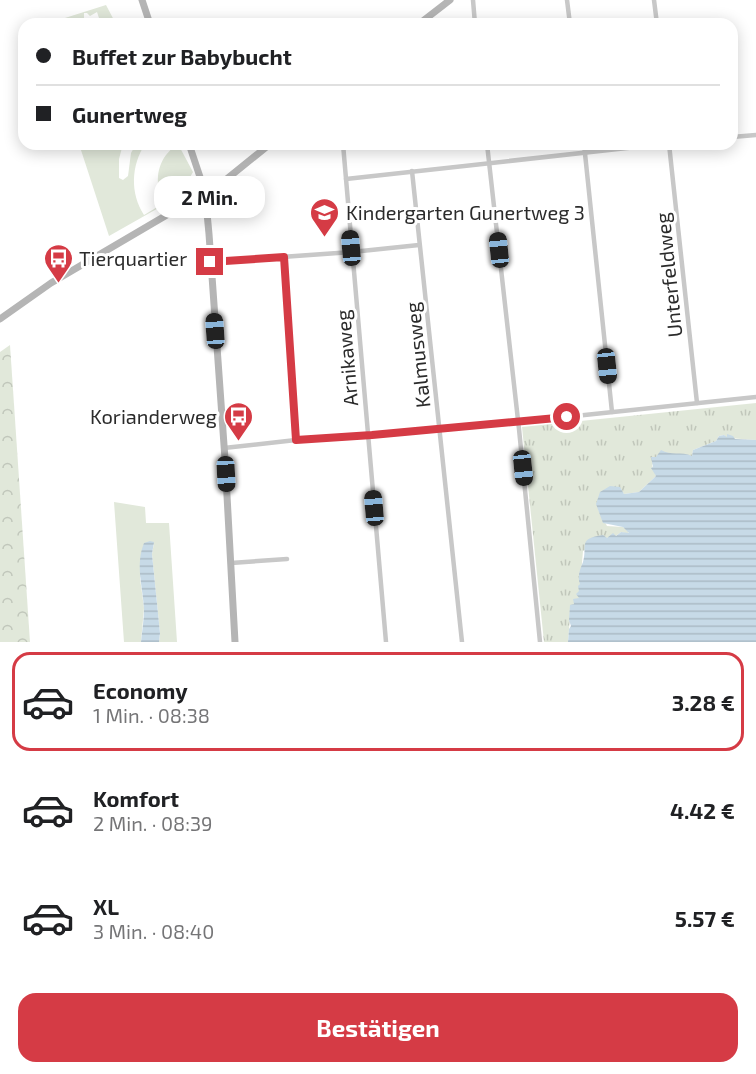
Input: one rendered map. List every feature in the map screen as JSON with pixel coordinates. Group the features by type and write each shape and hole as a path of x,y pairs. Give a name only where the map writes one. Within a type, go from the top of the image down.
{"street":[{"path":"142,0 148,18"},
{"path":"427,18 450,0"},
{"path":"473,0 474,18"},
{"path":"567,0 569,18"},
{"path":"654,0 656,18"},
{"path":"738,136 756,135"},
{"path":"191,150 205,192 224,448 235,642"},
{"path":"0,319 51,283 223,182 263,150"},
{"name":"Arnikaweg","path":"344,150 386,642"},
{"path":"488,150 540,642"},
{"path":"346,179 604,150"},
{"name":"Unterfeldweg","path":"670,150 697,403"},
{"path":"585,152 612,412"},
{"name":"Kalmusweg","path":"411,171 462,642"},
{"path":"210,262 419,245"},
{"path":"284,257 296,440"},
{"path":"224,448 518,422 756,397"},
{"path":"231,563 287,559"}],"green space":[{"path":"106,5 113,18 99,18 97,12 90,16 84,13 84,18 65,18"},
{"path":"81,150 121,150 119,178 123,180 128,176 133,150 141,150 135,170 134,189 144,215 164,203 159,191 158,173 162,161 170,150 181,150 193,172 189,179 192,189 109,236"},
{"path":"10,345 30,642 0,642 0,352"},
{"path":"756,403 756,440 727,438 724,435 719,436 716,441 693,450 692,457 661,453 652,465 656,476 639,492 624,494 620,488 598,509 607,526 623,527 629,534 621,532 583,551 579,598 570,608 568,642 544,642 522,427"},
{"path":"114,502 145,507 146,523 169,523 177,642 159,642 152,554 154,543 140,578 144,608 141,642 124,642"}],"water":[{"path":"727,434 735,439 756,440 756,642 568,642 571,626 570,605 574,604 573,599 579,598 576,594 579,591 579,573 585,544 590,539 603,535 607,538 613,533 616,536 621,532 629,533 623,527 603,523 596,504 600,492 610,486 620,487 624,494 639,492 656,476 651,468 653,467 651,457 656,457 661,450 692,456 693,450 716,441 719,436 727,437"},
{"path":"154,542 152,554 160,633 159,642 141,642 144,609 140,560 144,543"}],"place":[{"name":"Kindergarten Gunertweg 3","path":"325,238"},
{"name":"Tierquartier","path":"58,284"},
{"name":"Korianderweg","path":"238,442"}],"route":[{"path":"210,262 284,257 296,440 567,417"}]}
